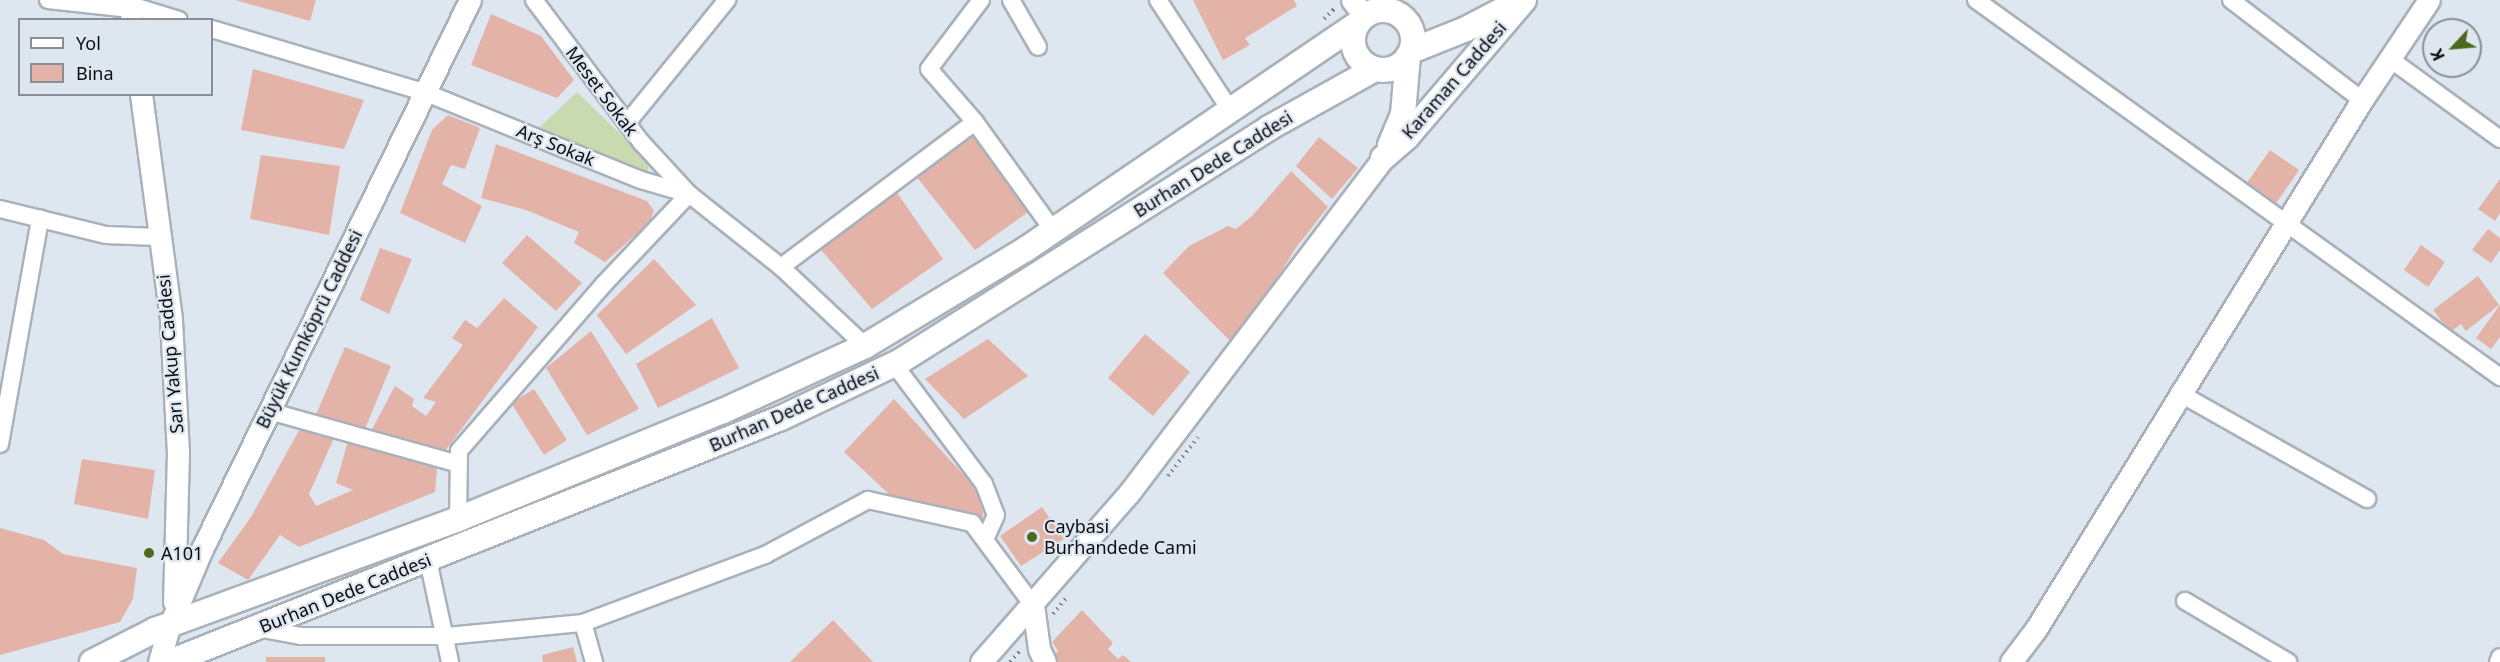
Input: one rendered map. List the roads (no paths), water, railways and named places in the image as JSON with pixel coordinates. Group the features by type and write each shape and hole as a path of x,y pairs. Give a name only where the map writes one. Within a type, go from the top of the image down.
{"main road":[{"path":"1397,0 1362,13 1354,33 1356,52 1375,69 1392,68 1409,54"},
{"name":"Karaman Caddesi","path":"1409,54 1466,29 1522,0"},
{"name":"Karaman Caddesi","path":"1383,158 1407,137 1522,0"},
{"path":"1362,13 1383,10 1401,16 1412,32 1403,114 1383,158"},
{"name":"Burhan Dede Caddesi","path":"92,662 172,620 458,519 723,411 865,346 1053,230 1231,111 1362,13"},
{"name":"Burhan Dede Caddesi","path":"170,662 781,418 894,364 1269,128 1375,69"}],"street":[{"path":"48,0 131,8 171,18"},
{"name":"Büyük Kumköprü Caddesi","path":"159,662 172,620 269,411 470,0"},
{"name":"Meset Sokak","path":"534,0 627,123 677,177 689,194"},
{"path":"627,123 727,0"},
{"path":"981,0 928,69 975,122 1053,230"},
{"path":"1011,0 1038,47"},
{"path":"1158,0 1231,111"},
{"path":"1976,0 2500,377"},
{"path":"2231,0 2362,100"},
{"path":"2011,662 2036,629 2362,100 2429,0"},
{"name":"Arş Sokak","path":"213,29 424,92 641,180 689,194"},
{"path":"2390,59 2500,139"},
{"name":"Sarı Yakup Caddesi","path":"141,96 158,237 171,320 178,452 172,620"},
{"path":"782,267 975,122"},
{"path":"981,662 1129,493 1383,158"},
{"path":"458,519 459,451 604,284 689,194 782,267 865,346"},
{"path":"0,209 106,235 158,237"},
{"path":"0,444 4,397 40,219"},
{"path":"894,364 984,484 996,515 985,540"},
{"path":"2180,393 2367,500"},
{"path":"269,411 459,464"},
{"path":"257,628 301,636 447,636 583,623 765,555 868,500 972,523 1032,605 1039,650 1045,662"},
{"path":"428,560 447,636 450,662"},
{"path":"2185,601 2288,662"},
{"path":"583,623 594,662"},
{"path":"2498,662 2500,657"}],"place":[{"name":"Caybasi Burhandede Cami","path":"1032,537"},
{"name":"A101","path":"149,553"}]}
